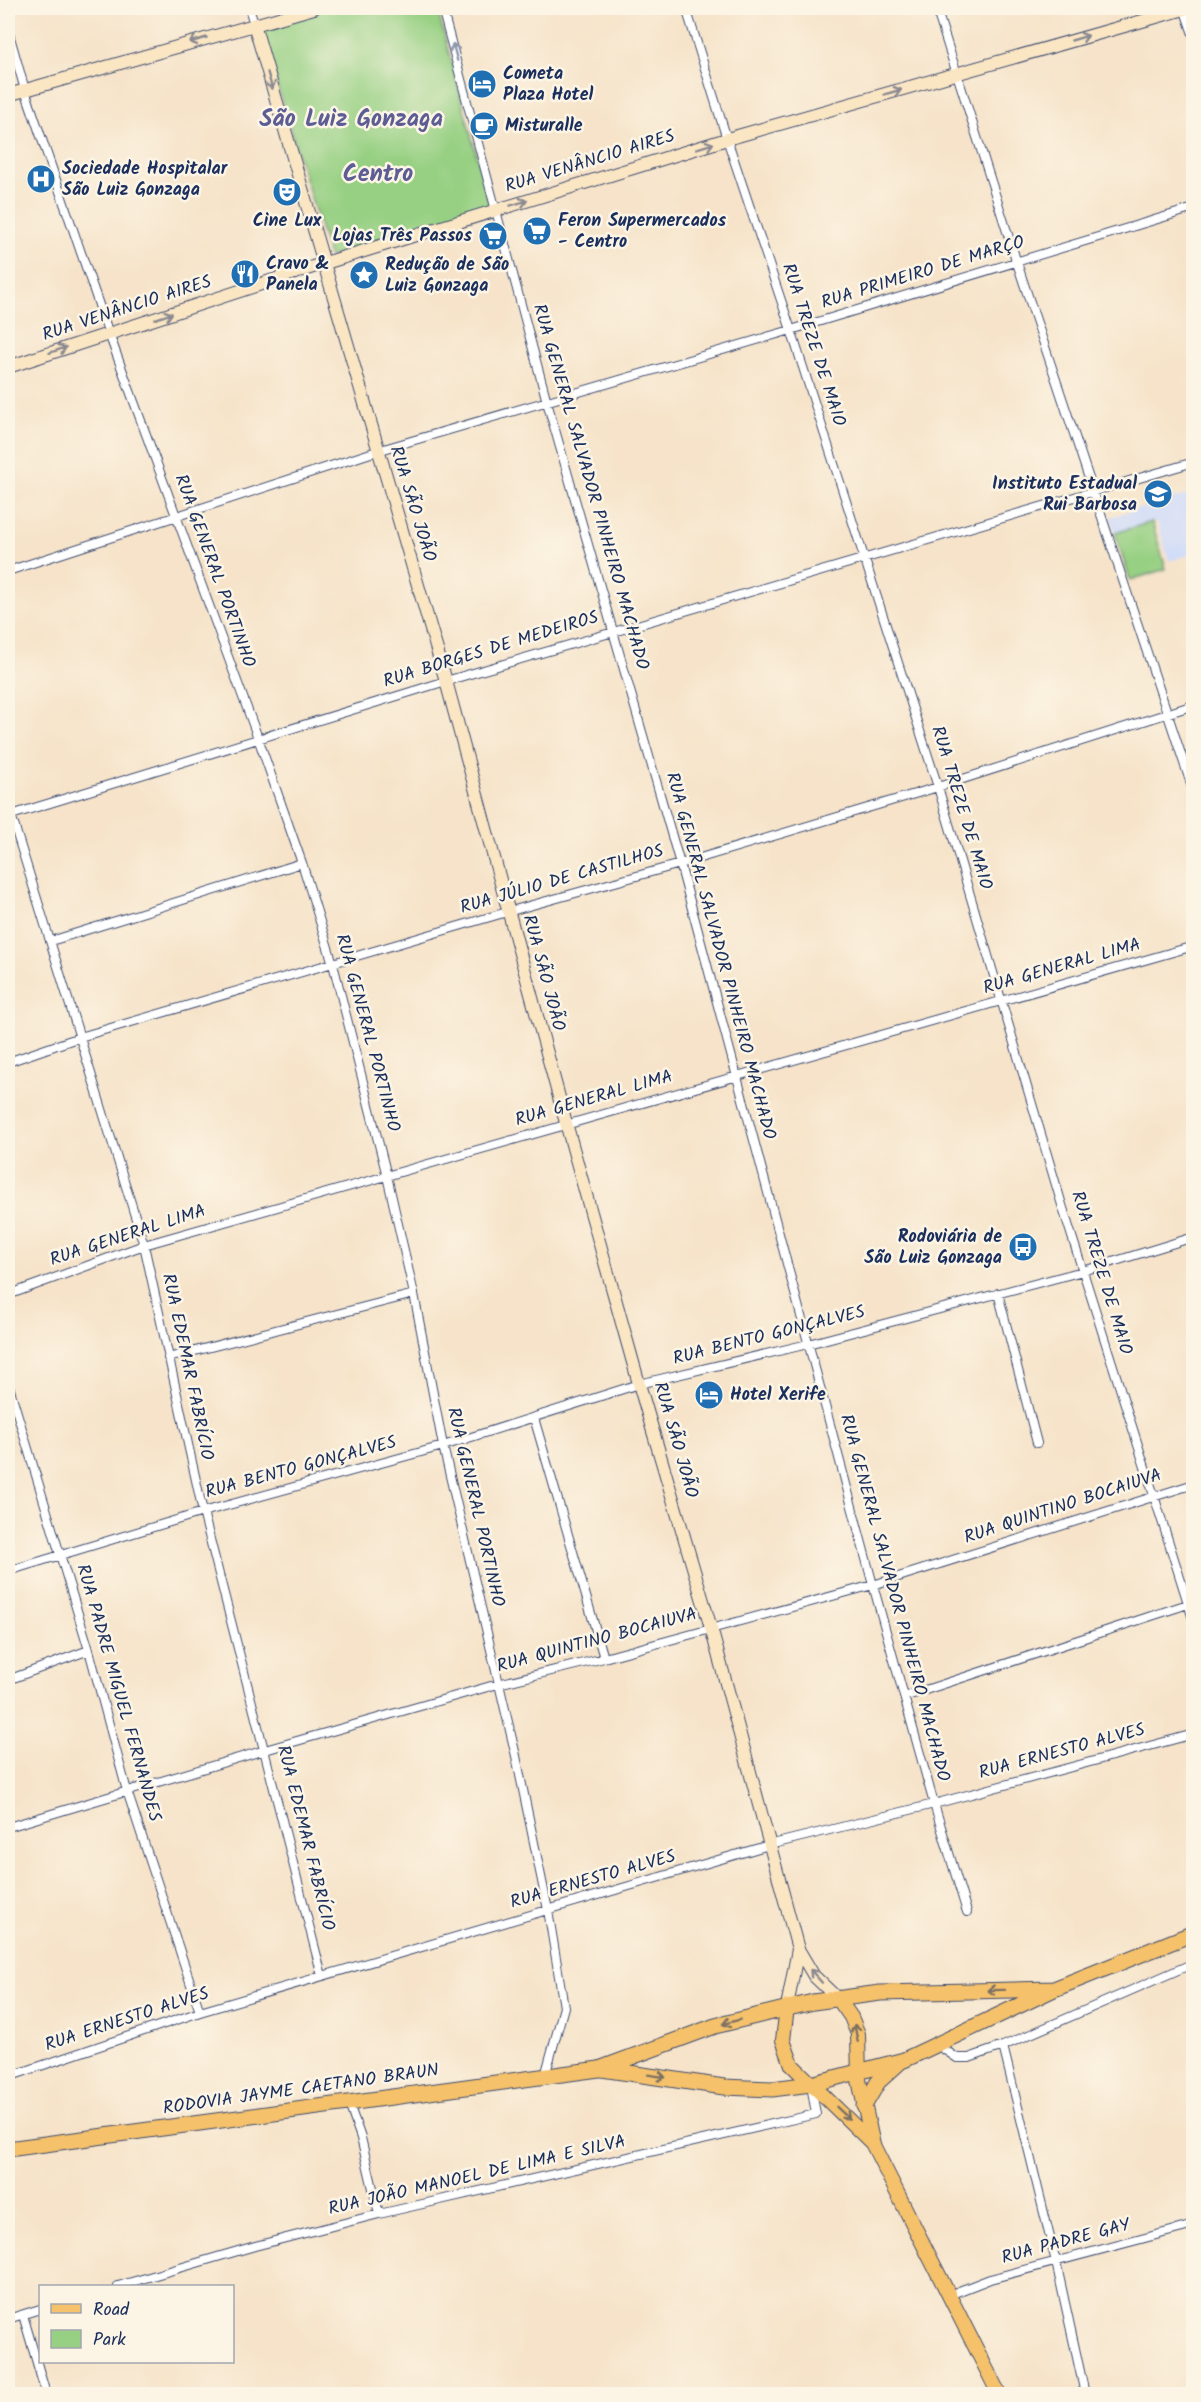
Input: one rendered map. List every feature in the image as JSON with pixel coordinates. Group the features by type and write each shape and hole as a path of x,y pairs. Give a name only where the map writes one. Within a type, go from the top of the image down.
{"highway":[{"path":"811,2084 904,2060 1054,1989 1194,1933"},
{"name":"RODOVIA JAYME CAETANO BRAUN","path":"8,2149 599,2069 715,2026 787,2007 880,1993 1054,1989"},
{"path":"864,2106 878,2082 904,2060"},
{"name":"RODOVIA JAYME CAETANO BRAUN","path":"599,2069 724,2087 772,2089 811,2084"}],"main road":[{"path":"8,95 314,8"},
{"name":"RUA VENÂNCIO AIRES","path":"8,367 322,264 727,139 1185,8"},
{"name":"RUA SÃO JOÃO","path":"254,24 322,264 446,681 507,912 639,1384 711,1628 798,1949 814,1976 839,2000"},
{"name":"RUA SÃO JOÃO","path":"787,2007 798,1949"},
{"path":"839,2000 851,2017 858,2034 859,2071 873,2145 999,2394"},
{"path":"787,2007 783,2033 784,2048 792,2065 848,2117 873,2145"}],"street":[{"name":"RUA SÃO JOÃO","path":"249,8 254,24"},
{"name":"RUA GENERAL SALVADOR PINHEIRO MACHADO","path":"442,8 547,402 680,864 873,1585 934,1804 967,1912"},
{"name":"RUA TREZE DE MAIO","path":"686,8 938,786 1083,1270 1194,1622"},
{"path":"936,8 1017,263 1194,793"},
{"path":"1185,8 1194,37"},
{"name":"RUA GENERAL PORTINHO","path":"8,30 26,90 109,334 258,738 302,863 333,964 387,1176 414,1294 443,1446 516,1756 548,1910 564,2007 545,2076"},
{"name":"RUA PRIMEIRO DE MARÇO","path":"8,571 377,451 1017,263 1194,208"},
{"name":"RUA BORGES DE MEDEIROS","path":"9,815 446,681 863,557 1093,493 1194,462"},
{"name":"RUA JÚLIO DE CASTILHOS","path":"8,1062 80,1037 507,912 680,864 1194,705"},
{"name":"RUA EDEMAR FABRÍCIO","path":"8,805 9,815 51,941 144,1245 203,1512 266,1750 322,1976"},
{"path":"51,941 302,863"},
{"name":"RUA GENERAL LIMA","path":"8,1294 144,1245 1194,946"},
{"name":"RUA BENTO GONÇALVES","path":"8,1570 203,1512 443,1446 639,1384 808,1344 1194,1238"},
{"path":"998,1293 1037,1443"},
{"path":"168,1358 414,1294"},
{"name":"RUA PADRE MIGUEL FERNANDES","path":"8,1383 89,1650 127,1791 200,2012"},
{"path":"534,1418 604,1658"},
{"name":"RUA QUINTINO BOCAIUVA","path":"8,1827 498,1684 604,1658 873,1585 1194,1484"},
{"path":"904,1697 1188,1604"},
{"path":"8,1680 89,1650"},
{"name":"RUA ERNESTO ALVES","path":"8,2077 200,2012 769,1845 934,1804 1194,1734"},
{"path":"936,2044 957,2058 969,2058 1004,2046 1194,1964"},
{"path":"1004,2046 1085,2394"},
{"name":"RUA JOÃO MANOEL DE LIMA E SILVA","path":"121,2285 255,2246 379,2214 816,2114 811,2084"},
{"path":"349,2104 361,2138 379,2214"},
{"name":"RUA PADRE GAY","path":"949,2295 990,2279 1194,2226"},
{"path":"8,2319 39,2309"},
{"path":"23,2315 46,2394"}],"shaded area":[{"path":"1193,493 1193,554 1169,561 1157,521 1115,533 1110,517"}],"green space":[{"path":"325,8 437,8 491,209 329,257 259,26"},
{"path":"1152,522 1166,569 1130,580 1115,533"}],"place":[{"name":"Cometa Plaza Hotel","path":"482,84"},
{"name":"Misturalle","path":"484,126"},
{"name":"Sociedade Hospitalar São Luiz Gonzaga","path":"41,179"},
{"name":"Cine Lux","path":"287,192"},
{"name":"Feron Supermercados - Centro","path":"537,231"},
{"name":"Lojas Três Passos","path":"493,236"},
{"name":"Cravo & Panela","path":"245,274"},
{"name":"Redução de São Luiz Gonzaga","path":"364,275"},
{"name":"Instituto Estadual Rui Barbosa","path":"1158,494"},
{"name":"Rodoviária de São Luiz Gonzaga","path":"1023,1247"},
{"name":"Hotel Xerife","path":"709,1395"}],"district":[{"name":"São Luiz Gonzaga","path":"351,119"},
{"name":"Centro","path":"378,174"}]}
